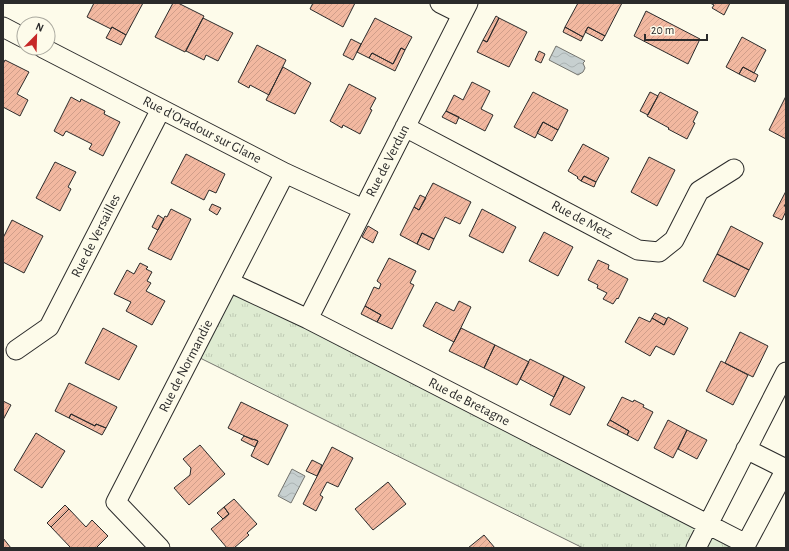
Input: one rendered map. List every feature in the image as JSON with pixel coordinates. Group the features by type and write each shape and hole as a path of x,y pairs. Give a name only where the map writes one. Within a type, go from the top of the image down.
{"street":[{"path":"440,3 465,9"},
{"name":"Rue de Verdun","path":"308,319 465,9"},
{"path":"3,27 16,34"},
{"name":"Rue d'Oradour sur Glane","path":"56,55 285,173 364,209"},
{"name":"Rue de Versailles","path":"16,350 49,326 161,109"},
{"name":"Rue de Metz","path":"405,127 638,250 659,252 674,240 699,191 734,169"},
{"name":"Rue de Normandie","path":"160,548 116,502 285,173"},
{"name":"Rue de Bretagne","path":"229,282 308,319 708,525 745,546"},
{"path":"696,548 786,372"},
{"path":"745,546 786,469 746,449"}],"green space":[{"path":"229,282 744,548 583,548 192,354"}],"water":[{"path":"556,46 585,61 583,63 585,68 583,72 578,75 549,60"},
{"path":"292,469 305,476 291,503 278,496"}],"building":[{"path":"94,3 143,3 126,35 112,27 111,29 87,17"},
{"path":"173,3 178,3 204,16 185,52 155,37"},
{"path":"313,3 355,3 343,27 310,9"},
{"path":"578,3 622,3 605,36 588,27 583,37 565,27"},
{"path":"710,3 730,3 724,15 712,8 714,5"},
{"path":"646,11 700,39 688,64 634,36"},
{"path":"496,16 499,18 487,42 483,40"},
{"path":"203,18 233,33 218,61 206,55 204,60 186,51"},
{"path":"375,18 412,37 405,50 401,48 393,64 372,53 369,58 357,52"},
{"path":"499,18 527,32 509,67 477,52 483,40 487,42"},
{"path":"112,27 126,35 121,45 106,38"},
{"path":"565,27 583,37 581,41 563,32"},
{"path":"588,27 605,36 602,41 585,32"},
{"path":"742,37 766,50 754,73 743,67 739,74 726,67"},
{"path":"351,39 361,44 353,60 343,55"},
{"path":"257,45 286,60 269,95 250,85 249,88 238,82"},
{"path":"401,48 405,50 395,71 369,58 372,53 393,64"},
{"path":"539,51 545,54 541,63 535,60"},
{"path":"5,60 29,72 17,94 28,100 20,116 3,107 3,64"},
{"path":"283,67 311,83 295,114 266,100"},
{"path":"743,67 758,75 755,82 739,74"},
{"path":"472,82 490,91 481,109 493,115 485,131 446,111 454,95 463,100"},
{"path":"349,84 376,98 370,109 372,110 360,134 343,125 342,128 330,121"},
{"path":"533,92 568,110 558,130 543,122 535,138 514,127"},
{"path":"650,92 658,96 648,115 640,111"},
{"path":"660,92 698,112 693,122 695,123 687,139 647,116"},
{"path":"786,96 786,139 769,130"},
{"path":"71,97 80,102 81,99 105,111 104,114 120,122 103,156 89,149 92,144 66,131 63,136 54,131"},
{"path":"446,111 459,117 456,124 442,117"},
{"path":"543,122 558,130 552,141 537,133"},
{"path":"583,144 609,158 596,182 584,176 581,181 577,178 578,177 568,171"},
{"path":"186,154 225,174 216,193 209,190 204,200 171,183"},
{"path":"649,157 675,170 657,206 631,192"},
{"path":"55,162 76,172 68,187 71,189 60,211 36,198"},
{"path":"584,176 596,182 594,187 581,181"},
{"path":"433,183 471,202 460,224 445,217 434,239 422,233 417,244 400,235 414,207 419,210"},
{"path":"786,191 786,203 784,206 786,206 786,211 782,220 773,216"},
{"path":"420,195 426,198 419,210 414,207"},
{"path":"212,204 221,208 217,215 209,210"},
{"path":"171,209 191,219 171,260 148,249 165,216 167,217"},
{"path":"482,209 516,227 503,253 469,236"},
{"path":"158,215 164,219 158,230 152,227"},
{"path":"12,220 43,236 24,273 3,262 3,238"},
{"path":"368,226 378,232 373,243 362,237"},
{"path":"731,226 763,243 749,270 717,254"},
{"path":"544,232 573,247 558,276 529,261"},
{"path":"422,233 434,239 429,250 417,244"},
{"path":"717,254 749,270 735,297 703,281"},
{"path":"389,258 416,271 410,283 414,285 392,329 377,322 381,315 365,306 374,287 379,289 381,284 377,281"},
{"path":"598,260 609,265 608,269 628,279 618,299 617,298 613,304 603,299 607,293 597,288 598,285 588,280"},
{"path":"140,263 148,267 146,269 152,272 147,281 151,283 146,291 165,301 152,325 126,311 131,302 114,294 127,270 134,274"},
{"path":"459,301 471,307 454,342 423,326 436,302 454,311"},
{"path":"365,306 381,315 377,322 361,314"},
{"path":"655,313 667,319 664,325 652,318"},
{"path":"639,317 650,322 652,318 664,325 668,317 688,328 674,355 656,346 650,356 625,342"},
{"path":"103,328 137,346 119,380 85,363"},
{"path":"461,328 495,345 484,368 449,351"},
{"path":"740,332 768,346 753,377 725,363"},
{"path":"495,345 529,362 517,385 484,368"},
{"path":"530,359 564,376 554,397 520,379"},
{"path":"721,361 748,375 733,405 706,391"},
{"path":"564,376 585,387 570,415 550,405"},
{"path":"69,383 117,407 106,428 96,424 95,426 71,414 69,418 55,411"},
{"path":"622,397 633,402 634,400 653,412 638,441 627,435 629,431 610,420"},
{"path":"3,401 11,405 3,420"},
{"path":"241,402 288,425 268,465 251,456 258,441 228,428"},
{"path":"71,414 95,426 96,424 106,428 102,435 69,418"},
{"path":"610,420 629,431 627,435 607,425"},
{"path":"668,420 687,430 673,458 654,448"},
{"path":"687,430 707,440 697,459 678,449"},
{"path":"36,433 65,451 42,488 14,470"},
{"path":"244,436 258,441 255,447 241,440"},
{"path":"200,445 225,474 189,505 174,488 190,475 191,468 183,459"},
{"path":"332,447 353,458 338,487 327,482 320,495 323,497 316,511 303,504"},
{"path":"312,460 322,465 317,476 306,471"},
{"path":"388,482 406,504 373,530 355,509"},
{"path":"234,499 257,524 247,533 249,535 234,548 227,548 211,529 229,514 224,507"},
{"path":"65,505 69,509 51,527 47,523"},
{"path":"224,507 229,514 223,519 217,513"},
{"path":"69,509 86,527 92,520 108,536 96,548 71,548 51,527"},
{"path":"484,535 495,548 468,548"},
{"path":"3,538 11,548 3,548"}]}
